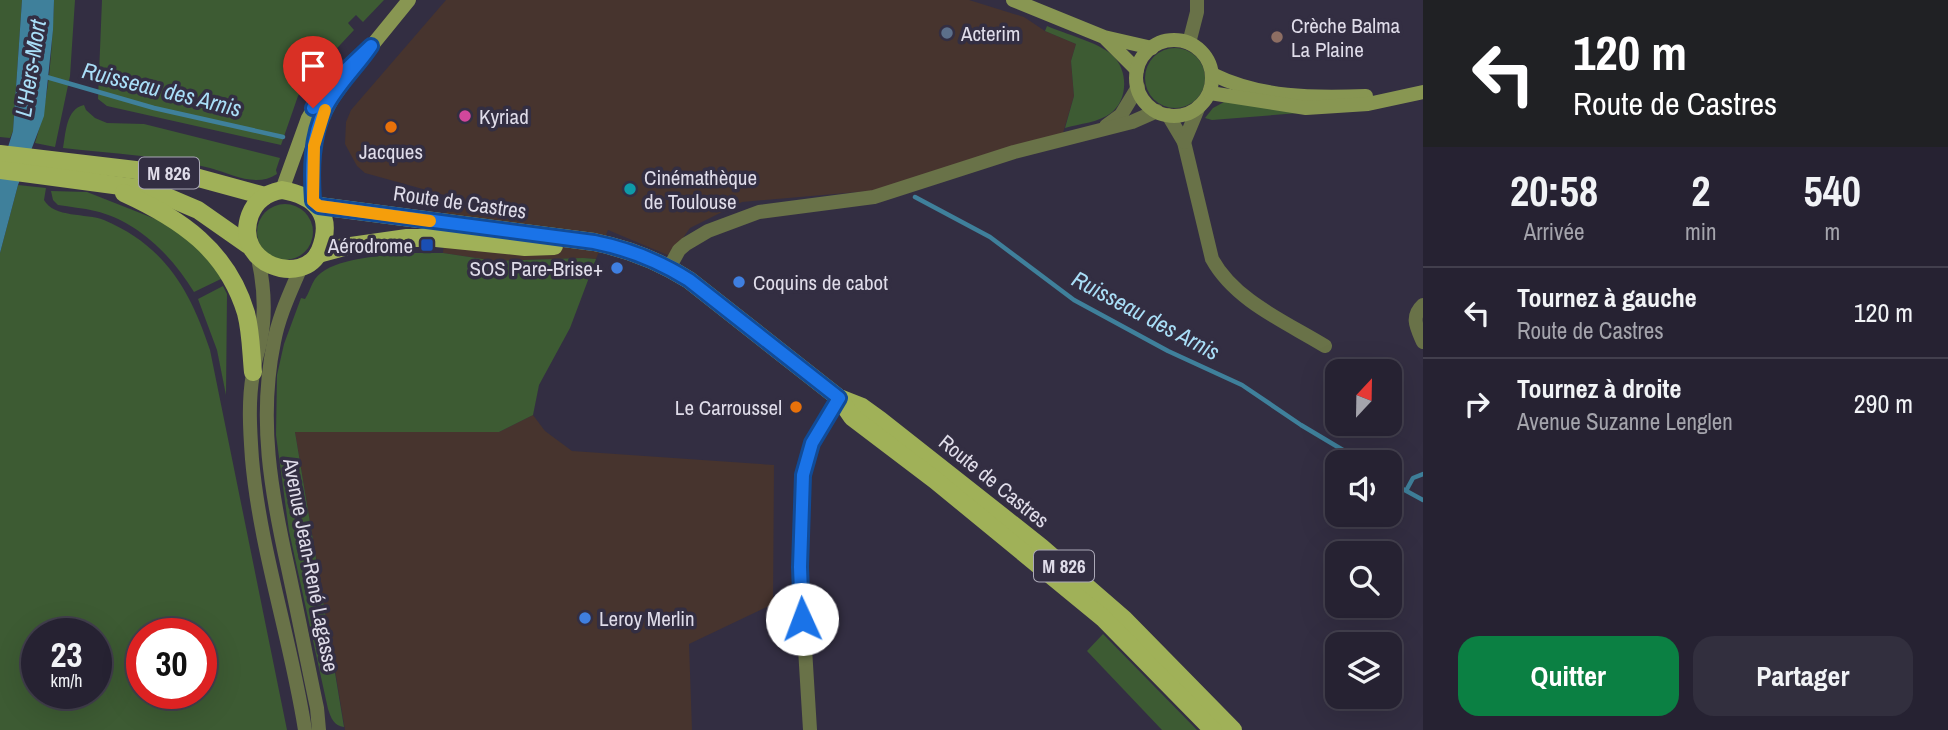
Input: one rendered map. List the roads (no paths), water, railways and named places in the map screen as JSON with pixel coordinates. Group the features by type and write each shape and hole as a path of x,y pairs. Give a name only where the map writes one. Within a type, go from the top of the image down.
{"main road":[{"name":"M 826","path":"0,153 195,177 274,193"},
{"name":"M 826","path":"0,170 151,190 198,210 253,251"},
{"path":"105,184 175,219 199,238 217,258 229,274 246,313 253,372"},
{"path":"274,193 295,193 316,204 324,216 324,235 318,254 300,267 289,269 271,266 253,251 247,223 253,208 274,193"},
{"name":"Route de Castres","path":"316,204 594,242 632,251 670,268 839,398 862,407 880,419 1060,563 1124,619 1233,730"},
{"name":"Route de Castres","path":"318,254 344,247 407,238 436,238 525,247 594,242"},
{"name":"Route de Castres","path":"839,398 852,417 926,473 1103,618 1213,730"}],"street":[{"path":"316,204 314,146 326,107 409,0"},
{"path":"1013,0 1104,37 1152,48"},
{"path":"1189,43 1197,12 1197,0"},
{"path":"1104,37 1137,70"},
{"path":"1184,142 1199,106 1210,93 1212,74 1205,55 1189,43 1171,40 1152,48 1143,57 1137,70 1138,87 1143,99 1163,113 1184,142 1212,259 1218,270 1239,292 1325,346"},
{"path":"274,193 313,108 333,82 371,46"},
{"path":"1212,74 1253,89 1306,97 1367,96 1423,91"},
{"path":"1102,129 1121,114 1138,87"},
{"path":"1210,93 1306,108 1368,104 1423,91"},
{"path":"670,268 679,250 686,244 734,220 759,212 874,197 1014,152 1163,113 1181,115 1199,106"},
{"name":"Avenue Jean-René Lagasse","path":"253,251 262,278 263,311 261,341 253,372 250,421 254,481 305,730"},
{"name":"Avenue Jean-René Lagasse","path":"300,267 281,315 270,364 266,398 267,447 272,492 317,708 319,730"},
{"path":"1423,305 1415,318 1423,342"},
{"path":"810,730 800,567 803,475 812,443 839,398"}],"water":[{"name":"L'Hers-Mort","path":"22,0 54,0 53,30 44,116 18,185 0,253 0,173 13,131"}],"waterway":[{"name":"Ruisseau des Arnis","path":"43,76 154,108 283,137"},
{"name":"Ruisseau des Arnis","path":"915,197 990,237 1074,300 1168,351 1242,385 1343,450"},
{"path":"1407,489 1413,478 1423,474"},
{"name":"Ruisseau des Arnis","path":"1402,489 1423,500"}],"place":[{"name":"Acterim","path":"947,33"},
{"name":"Crèche Balma La Plaine","path":"1277,37"},
{"name":"Kyriad","path":"465,116"},
{"name":"Jacques","path":"391,127"},
{"name":"Cinémathèque de Toulouse","path":"630,189"},
{"name":"Aérodrome","path":"427,245"},
{"name":"SOS Pare-Brise+","path":"617,268"},
{"name":"Coquins de cabot","path":"739,282"},
{"name":"Le Carroussel","path":"796,407"},
{"name":"Leroy Merlin","path":"585,618"}]}
